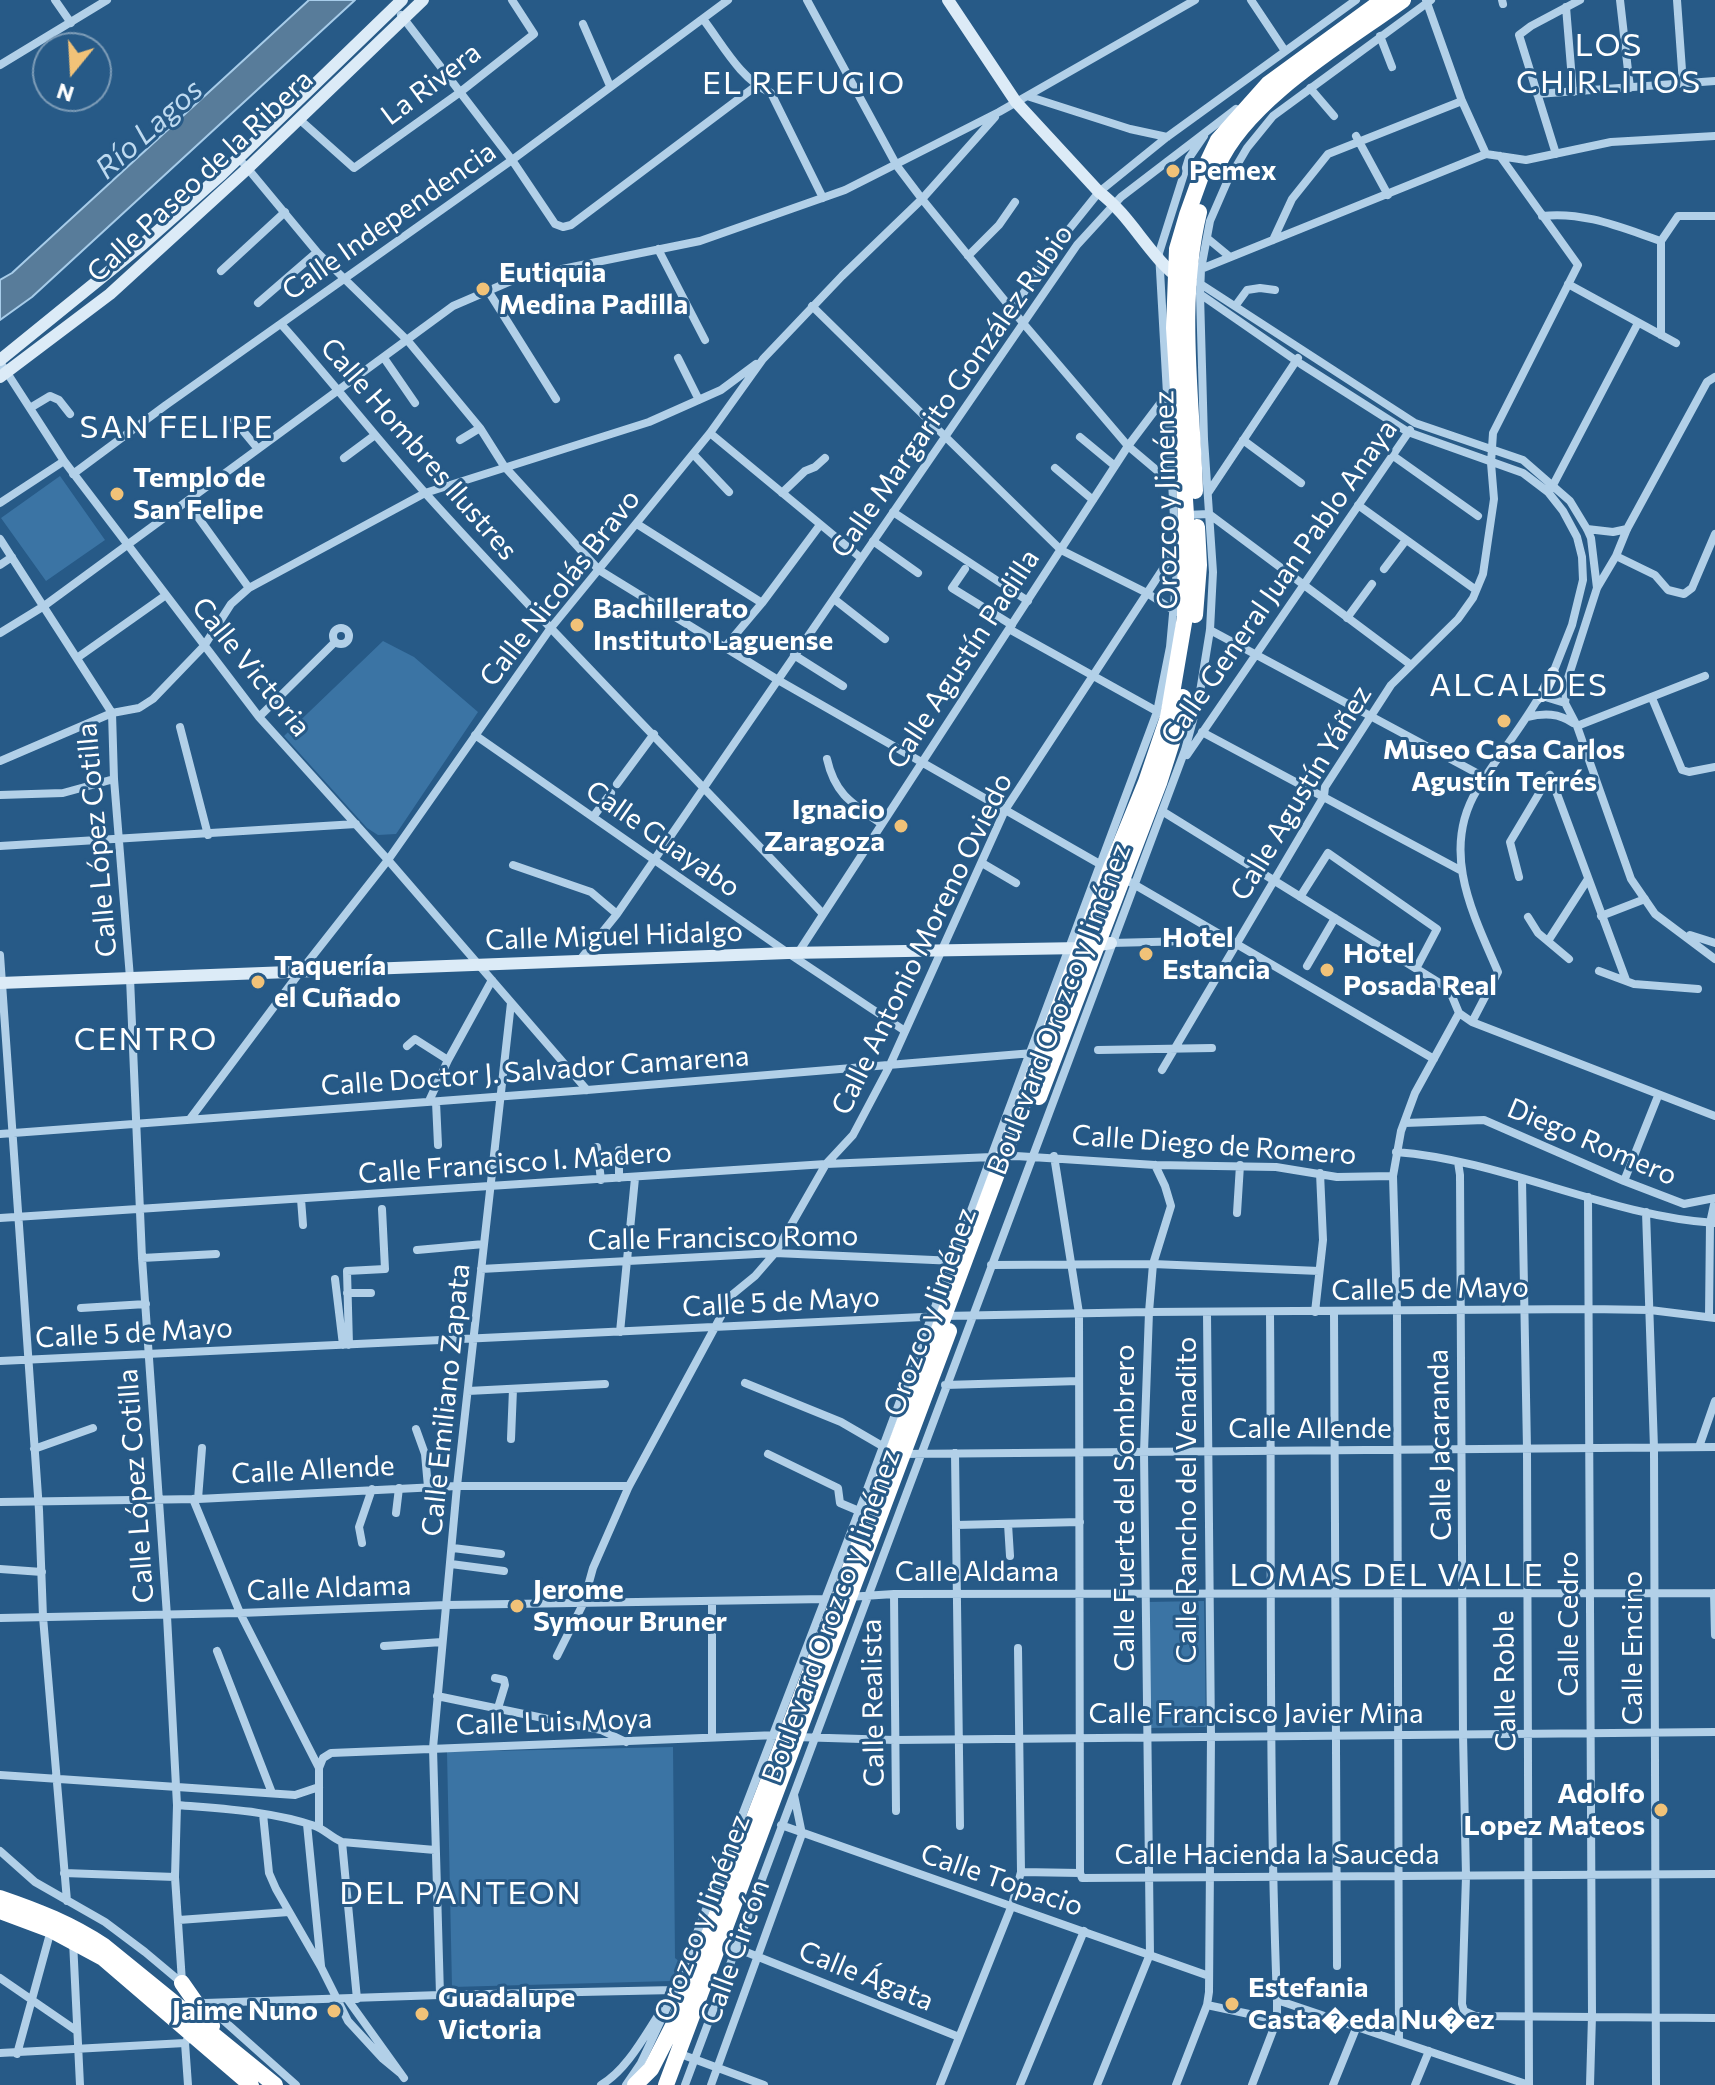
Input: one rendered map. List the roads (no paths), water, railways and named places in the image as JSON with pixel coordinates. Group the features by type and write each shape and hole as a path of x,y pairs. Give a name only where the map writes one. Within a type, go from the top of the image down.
{"highway":[{"name":"Orozco y Jiménez","path":"1117,874 1159,783 1178,723 1195,620 1199,565 1197,514 1174,328 1180,272 1177,249 1187,215 1218,140 1268,84 1383,0"},
{"name":"Orozco y Jiménez","path":"1180,272 1189,252 1201,202 1224,150 1256,111 1309,67 1403,0"},
{"name":"Orozco y Jiménez","path":"652,2043 676,2020 792,1737 1117,874 1146,782 1163,714 1197,514"},
{"name":"Orozco y Jiménez","path":"950,1316 958,1261 1011,1156"},
{"name":"Orozco y Jiménez","path":"678,2053 729,1944 792,1737"},
{"path":"0,1898 75,1927 136,1970 275,2085"},
{"path":"0,1911 73,1940 103,1958 189,2038 251,2085"},
{"path":"182,1983 226,2047"},
{"path":"170,1999 189,2038 243,2061"},
{"path":"635,2085 651,2069 652,2043"},
{"path":"666,2085 678,2053"}],"street":[{"path":"55,0 71,23"},
{"path":"0,65 107,0"},
{"name":"Calle Paseo de la Ribera","path":"243,163 299,119 423,0"},
{"name":"La Rivera","path":"299,119 354,168 459,93 534,34 512,0"},
{"name":"Calle Independencia","path":"73,474 512,160 728,0"},
{"path":"807,0 897,166 1012,310 1128,446 1173,484"},
{"path":"948,0 1022,99 1099,192 1180,272 1296,361 1408,432 1491,455 1523,460 1551,488 1577,537 1583,580 1572,625 1553,673 1542,696 1476,791 1461,828 1460,870 1471,911 1498,972 1472,1022"},
{"path":"0,633 44,606 453,306 518,278 700,241 845,190 999,112 1195,0"},
{"path":"1251,0 1285,51"},
{"path":"1012,310 1054,248 1099,192 1167,137 1356,0"},
{"path":"1556,154 1519,35 1580,0"},
{"path":"1620,0 1630,88"},
{"path":"1677,0 1683,84"},
{"path":"1429,1 1462,101 1486,154"},
{"name":"Boulevard Orozco y Jiménez","path":"685,2085 729,1944 793,1791 792,1737 900,1452 945,1385 950,1316 991,1265 1011,1156 1117,874 1162,811 1199,698 1210,630 1213,572 1197,514 1208,494 1180,272 1207,238 1210,221 1227,182 1247,148 1273,116 1429,1"},
{"path":"398,4 404,19 512,160 555,224 563,227 571,225 756,86"},
{"name":"Calle Paseo de la Ribera","path":"2,368 110,294 398,4"},
{"path":"1566,7 1573,92"},
{"path":"703,19 756,86 771,93 823,198"},
{"path":"583,24 610,86"},
{"path":"1380,36 1392,67"},
{"path":"1537,94 1715,81"},
{"name":"Calle Margarito González Rubio","path":"578,961 617,914 1077,245 1114,204 1268,84"},
{"path":"1310,88 1334,116"},
{"path":"1022,99 1167,137"},
{"path":"1273,240 1292,199 1328,154 1358,139 1462,101"},
{"name":"Calle Nicolás Bravo","path":"190,1119 388,860 550,629 710,433 763,359 812,306 922,199 999,112"},
{"path":"1180,272 1189,158 1204,136"},
{"path":"1180,272 1230,257 1486,154 1526,160 1611,142 1715,136"},
{"path":"1358,139 1388,195"},
{"path":"1491,455 1493,433 1578,265 1500,156"},
{"path":"243,163 317,252 408,341 480,428 504,466 599,570 778,680 1434,1059"},
{"path":"968,256 999,225 1015,202"},
{"path":"221,271 285,212"},
{"path":"1542,216 1558,214 1596,219 1661,241"},
{"path":"1661,335 1661,241 1678,216 1715,216"},
{"path":"1207,238 1230,257"},
{"path":"658,249 705,340"},
{"path":"258,303 317,252"},
{"path":"1180,272 1236,305 1415,423 1491,455 1570,501 1591,538 1597,588"},
{"name":"Orozco y Jiménez","path":"1180,272 1169,392 1180,614"},
{"path":"1568,284 1676,343"},
{"path":"487,289 556,399"},
{"path":"1236,305 1247,290 1275,290"},
{"path":"812,306 1061,550 1147,593 1180,614"},
{"path":"1551,488 1638,323"},
{"name":"Calle Hombres Ilustres","path":"281,324 425,493 550,629 705,786 823,914"},
{"path":"1208,494 1304,350"},
{"path":"384,358 415,403"},
{"path":"678,358 699,400"},
{"path":"0,761 112,713 139,708 153,699 204,646 231,604 249,588 425,493 649,422 721,390 763,359"},
{"name":"Calle Victoria","path":"2,368 73,474 259,717 388,860 587,1090"},
{"path":"1715,377 1707,382 1597,588 1568,678 1565,703 1577,726 1631,879 1655,914 1715,959"},
{"path":"721,390 734,400"},
{"name":"Calle Agustín Padilla","path":"793,953 823,914 1128,446 1169,392"},
{"path":"30,408 50,396 59,400 70,414"},
{"path":"234,420 258,449"},
{"name":"Calle General Juan Pablo Anaya","path":"1179,766 1415,423"},
{"path":"460,440 480,428"},
{"path":"710,433 861,558"},
{"path":"344,458 375,435"},
{"path":"1080,437 1115,466"},
{"path":"1243,440 1301,483"},
{"path":"693,454 729,492"},
{"path":"1392,455 1478,516"},
{"name":"Calle Agustín Yáñez","path":"1162,1070 1233,942 1324,796 1325,787 1391,685 1458,619 1476,590 1483,574 1494,499 1491,455"},
{"path":"782,493 805,471 825,458"},
{"path":"0,503 64,461"},
{"path":"1055,468 1093,500"},
{"path":"187,502 249,588"},
{"path":"1358,505 1476,590"},
{"path":"893,512 1028,601"},
{"path":"1197,514 1303,585 1411,665"},
{"path":"637,524 762,603"},
{"path":"725,647 820,525"},
{"path":"1587,529 1613,532 1627,529"},
{"path":"1616,556 1655,575 1668,590 1684,594 1692,588 1715,534"},
{"name":"Calle López Cotilla","path":"0,539 112,713 114,779 130,978 142,1258 167,1616 177,1805 175,1877 182,1983"},
{"path":"1384,569 1406,540"},
{"path":"873,541 918,573"},
{"name":"Calle Antonio Moreno Oviedo","path":"557,1656 583,1604 593,1568 629,1486 733,1294 755,1276 775,1253 826,1164 853,1135 889,1067 1005,810 1176,548"},
{"path":"0,565 12,557"},
{"path":"965,569 952,588 1093,676 1163,714"},
{"path":"1347,618 1372,584"},
{"path":"77,658 166,595"},
{"path":"834,599 885,639"},
{"path":"1210,630 1486,778"},
{"path":"259,717 335,642"},
{"path":"794,655 843,686"},
{"path":"1577,726 1705,676"},
{"path":"1542,696 1565,703"},
{"path":"1652,698 1682,770 1689,772 1715,767"},
{"path":"1527,717 1564,716 1577,726"},
{"path":"180,727 208,835"},
{"path":"1202,732 1460,870"},
{"path":"617,784 654,734"},
{"name":"Calle Guayabo","path":"475,735 905,1031"},
{"path":"827,759 832,781 851,803 882,824"},
{"path":"1519,877 1510,842 1550,775 1626,980"},
{"path":"0,795 63,793 114,779"},
{"path":"593,817 611,793"},
{"path":"1162,811 1417,967 1449,989 1459,1013 1472,1022 1715,1116"},
{"path":"0,846 356,824"},
{"path":"1300,897 1328,853 1437,929 1417,967"},
{"path":"982,863 1016,883"},
{"path":"513,865 591,892 617,914"},
{"path":"1548,941 1588,879"},
{"path":"1601,916 1645,899"},
{"path":"1528,917 1538,933 1569,959"},
{"path":"1307,966 1335,918"},
{"path":"1682,933 1715,943"},
{"name":"Calle Miguel Hidalgo","path":"1,983 793,953 1233,942"},
{"path":"0,955 39,1501 43,1617 67,1901"},
{"path":"1599,971 1634,984 1698,989"},
{"path":"438,1145 432,1102 448,1060 492,980"},
{"name":"Calle Emiliano Zapata","path":"440,1995 433,1748 457,1486 511,1003"},
{"path":"1399,2041 1399,1593 1393,1176 1396,1152 1415,1093 1459,1013"},
{"path":"407,1046 415,1039 448,1060"},
{"path":"1098,1050 1212,1048"},
{"name":"Calle Doctor J. Salvador Camarena","path":"0,1134 889,1067 1051,1050"},
{"path":"1624,1181 1658,1096"},
{"name":"Diego Romero","path":"1405,1123 1484,1120 1684,1204 1715,1199"},
{"path":"597,1147 601,1180"},
{"path":"619,1150 619,1178"},
{"name":"Calle Diego de Romero","path":"1396,1152 1452,1159 1686,1222 1713,1223"},
{"name":"Calle Diego de Romero","path":"1011,1156 1054,1156 1155,1165 1240,1165 1337,1177 1393,1176"},
{"name":"Calle Francisco I. Madero","path":"0,1218 826,1164 1011,1156"},
{"path":"1054,1156 1079,1313 1080,1874"},
{"name":"Calle Jacaranda","path":"1458,1162 1466,1876 1462,2004 1468,2013 1475,2016 1530,2016"},
{"name":"Calle Fuerte del Sombrero","path":"1150,1954 1144,1452 1153,1264 1171,1206 1155,1165"},
{"path":"1237,1213 1240,1165"},
{"path":"1315,1312 1323,1240 1320,1173"},
{"path":"620,1332 635,1178"},
{"name":"Calle Roble","path":"1522,1180 1527,1449 1529,2085"},
{"name":"Calle Cedro","path":"1588,1197 1592,1875 1590,2085"},
{"path":"301,1199 303,1225"},
{"path":"1712,1317 1715,1199"},
{"path":"346,1345 347,1271 385,1269 382,1209"},
{"name":"Calle Encino","path":"1646,1212 1654,1448 1656,2085"},
{"path":"417,1250 484,1244"},
{"name":"Calle Francisco Romo","path":"481,1269 775,1253 958,1261"},
{"path":"142,1258 216,1254"},
{"path":"991,1265 1153,1264 1319,1271"},
{"path":"335,1279 346,1345"},
{"path":"347,1293 371,1293"},
{"path":"81,1308 146,1304"},
{"name":"Calle 5 de Mayo","path":"0,1361 950,1316 1589,1309 1650,1310 1712,1317"},
{"path":"1334,1311 1337,1966"},
{"path":"1252,2085 1277,2020 1269,1594 1270,1312"},
{"name":"Calle Rancho del Venadito","path":"1176,2085 1207,2005 1209,1976 1211,1736 1207,1313"},
{"path":"945,1385 1079,1381"},
{"path":"745,1383 841,1422 900,1452"},
{"path":"468,1391 605,1384"},
{"path":"511,1439 513,1389"},
{"path":"1699,1447 1715,1401"},
{"path":"34,1449 93,1428"},
{"path":"416,1429 425,1454 428,1487"},
{"name":"Calle Allende","path":"900,1452 1715,1447"},
{"path":"202,1448 196,1499 240,1613 319,1768 319,1826"},
{"name":"Orozco y Jiménez","path":"846,1597 859,1511 900,1452"},
{"path":"955,1453 960,1826"},
{"path":"768,1454 838,1488 840,1503 859,1511"},
{"name":"Calle Allende","path":"0,1502 196,1499 457,1486 629,1486"},
{"path":"396,1513 399,1488"},
{"path":"362,1543 359,1527 372,1489"},
{"path":"956,1525 1080,1522"},
{"path":"1008,1524 1010,1556"},
{"path":"453,1548 501,1554"},
{"path":"451,1564 504,1571"},
{"path":"0,1569 42,1572"},
{"path":"1715,1593 1715,1635"},
{"name":"Calle Aldama","path":"0,1618 167,1616 447,1605 712,1603 894,1594 1715,1593"},
{"name":"Calle Realista","path":"894,1594 896,1811"},
{"path":"712,1603 712,1736"},
{"path":"384,1646 442,1642"},
{"path":"940,2085 1012,1905 1021,1872 1018,1648"},
{"path":"217,1651 272,1793"},
{"path":"495,1678 505,1683 498,1708"},
{"path":"437,1696 601,1730 627,1743"},
{"name":"Calle Francisco Javier Mina","path":"792,1737 895,1740 1715,1732"},
{"name":"Calle Luis Moya","path":"319,1768 323,1758 331,1753 627,1743 712,1736 792,1737"},
{"name":"Orozco y Jiménez","path":"626,2085 652,2043 792,1737"},
{"path":"0,1775 295,1795 319,1787"},
{"path":"793,1791 802,1834"},
{"path":"177,1805 263,1814 319,1826 330,1837 342,1842 435,1850"},
{"path":"263,1814 269,1873 321,1967 335,1999 348,2021 402,2076 352,1999 342,1842"},
{"path":"307,1824 321,1967"},
{"name":"Calle Topacio","path":"781,1825 1209,1976"},
{"name":"Calle Circón","path":"711,2085 802,1834"},
{"path":"0,1851 35,1882 105,1922 182,1983 296,2085"},
{"name":"Calle Hacienda la Sauceda","path":"1021,1872 1080,1874 1086,1879 1715,1874"},
{"path":"64,1873 175,1877"},
{"path":"179,1920 289,1912"},
{"path":"17,2054 51,1930"},
{"path":"1020,2085 1084,1931"},
{"path":"73,1940 80,2085"},
{"name":"Calle Ágata","path":"729,1944 959,2037"},
{"path":"1097,2085 1150,1954"},
{"path":"0,1978 77,2031"},
{"path":"205,2003 675,1990"},
{"path":"1277,2000 1529,2085"},
{"path":"1207,2005 1277,2020"},
{"path":"1530,2016 1715,2018"},
{"path":"1333,2085 1357,2026"},
{"path":"0,2053 78,2050 189,2038 188,2085"},
{"path":"601,2085 652,2043 764,2085"},
{"path":"1415,2085 1429,2051"}],"place":[{"name":"Pemex","path":"1173,171"},
{"name":"Eutiquia Medina Padilla","path":"483,289"},
{"name":"Templo de San Felipe","path":"117,494"},
{"name":"Bachillerato Instituto Laguense","path":"577,625"},
{"name":"Museo Casa Carlos Agustín Terrés","path":"1504,721"},
{"name":"Ignacio Zaragoza","path":"901,826"},
{"name":"Hotel Estancia","path":"1146,954"},
{"name":"Hotel Posada Real","path":"1327,970"},
{"name":"Taquería el Cuñado","path":"258,982"},
{"name":"Jerome Symour Bruner","path":"517,1606"},
{"name":"Adolfo Lopez Mateos","path":"1661,1810"},
{"name":"Estefania Casta�eda Nu�ez","path":"1232,2004"},
{"name":"Jaime Nuno","path":"334,2011"},
{"name":"Guadalupe Victoria","path":"422,2014"}],"district":[{"name":"LOS CHIRLITOS","path":"1609,64"},
{"name":"EL REFUGIO","path":"804,83"},
{"name":"SAN FELIPE","path":"177,427"},
{"name":"ALCALDES","path":"1519,685"},
{"name":"CENTRO","path":"146,1039"},
{"name":"LOMAS DEL VALLE","path":"1387,1575"},
{"name":"DEL PANTEON","path":"461,1893"}],"water label":[{"name":"Río Lagos","path":"149,129"}]}
